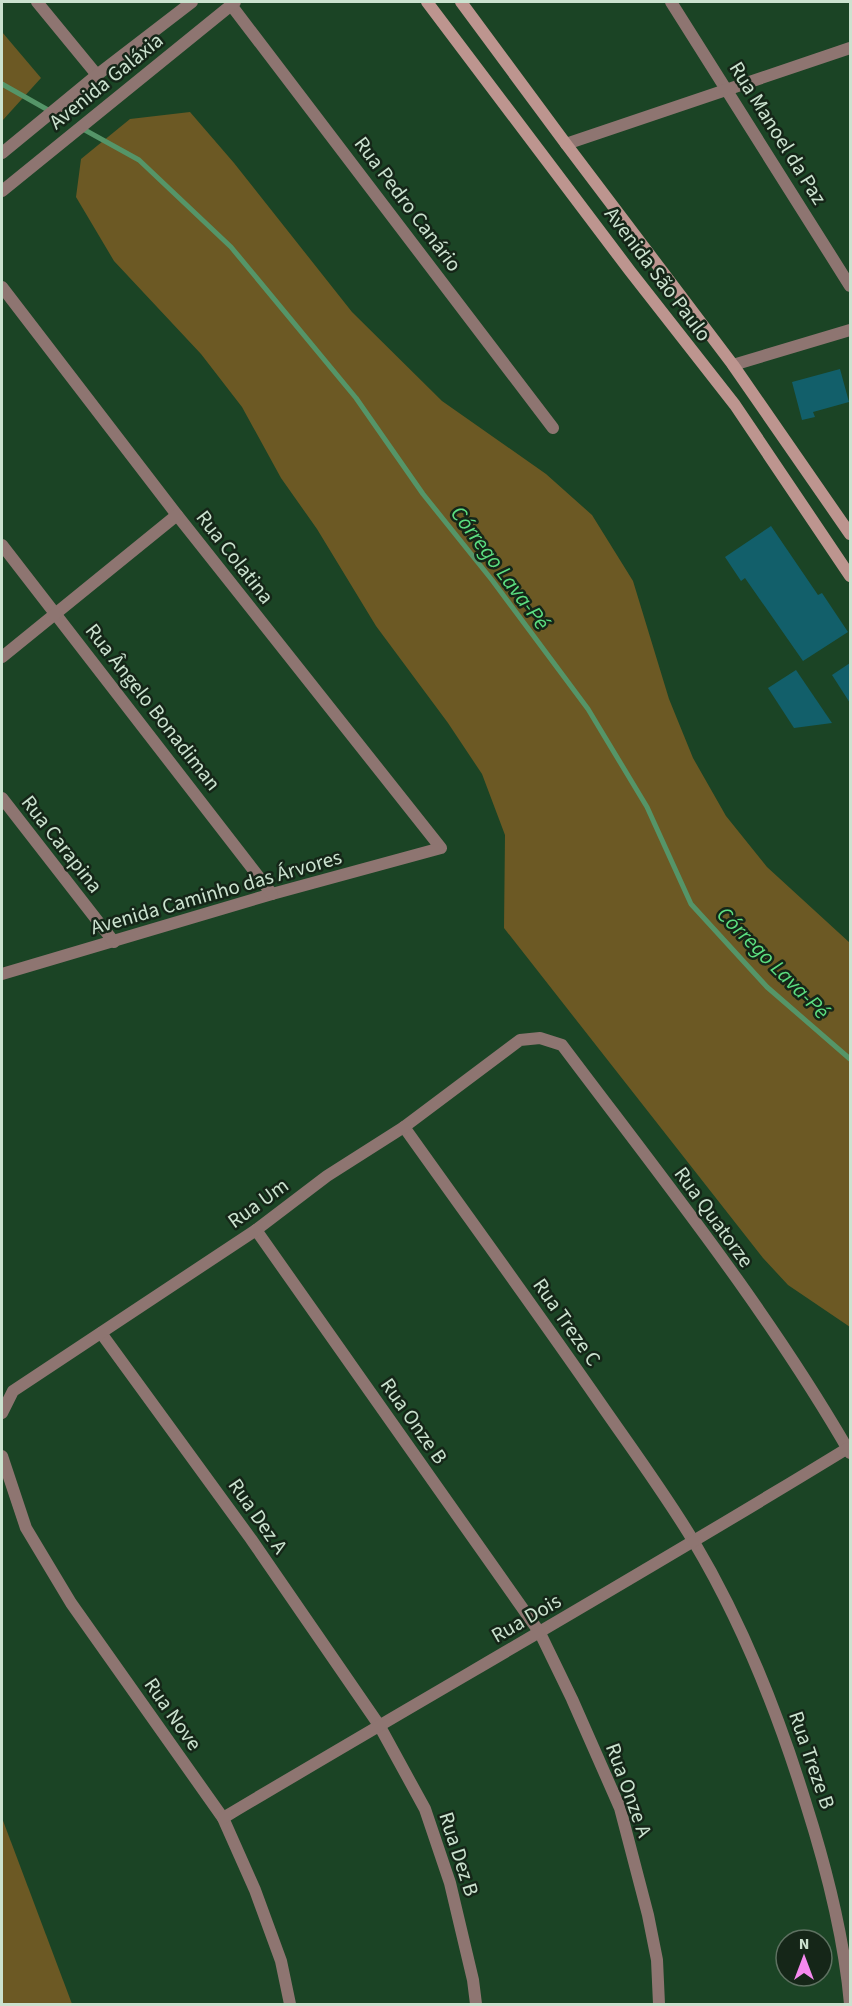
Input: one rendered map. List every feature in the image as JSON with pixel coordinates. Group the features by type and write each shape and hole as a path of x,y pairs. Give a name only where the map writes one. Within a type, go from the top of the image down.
{"street":[{"path":"38,2 97,75"},
{"name":"Avenida Galáxia","path":"2,153 97,75 192,2"},
{"name":"Avenida São Paulo","path":"427,2 630,271 735,405 850,576"},
{"name":"Avenida São Paulo","path":"461,2 733,365 850,534"},
{"name":"Rua Manoel da Paz","path":"671,2 850,286"},
{"name":"Avenida Galáxia","path":"2,191 233,3"},
{"name":"Rua Pedro Canário","path":"233,3 553,428"},
{"path":"566,144 850,48"},
{"name":"Rua Colatina","path":"2,287 177,514 441,848"},
{"path":"733,365 850,330"},
{"path":"2,657 177,514"},
{"name":"Rua Ângelo Bonadiman","path":"2,545 272,894"},
{"name":"Rua Carapina","path":"2,798 114,942"},
{"name":"Avenida Caminho das Árvores","path":"2,974 272,894 441,848"},
{"name":"Rua Quatorze","path":"520,1040 540,1038 562,1045 709,1240 778,1338 849,1451"},
{"name":"Rua Um","path":"2,1413 13,1391 256,1230 327,1176 404,1127 520,1040"},
{"name":"Rua Treze C","path":"404,1127 648,1471 694,1542"},
{"name":"Rua Onze B","path":"256,1230 540,1634"},
{"name":"Rua Dez A","path":"101,1333 251,1539 379,1725"},
{"name":"Rua Dois","path":"223,1818 849,1451"},
{"name":"Rua Nove","path":"2,1456 26,1528 71,1603 223,1818 255,1890 281,1961 290,2004"},
{"name":"Rua Treze B","path":"694,1542 746,1640 798,1777 823,1857 840,1927 850,2004"},
{"name":"Rua Onze A","path":"540,1634 572,1699 620,1808 657,1960 658,2004"},
{"name":"Rua Dez B","path":"379,1725 424,1809 450,1883 473,1980 476,2004"}],"shaded area":[{"path":"2,32 41,78 2,121"},
{"path":"190,112 234,163 352,312 442,401 546,474 592,515 633,581 669,699 693,758 726,816 767,867 850,943 850,1327 788,1285 763,1258 504,928 505,835 482,774 448,723 376,626 317,529 281,478 242,407 201,354 114,261 76,197 81,159 130,119"},
{"path":"2,1818 72,2004 2,2004"}],"building":[{"path":"840,369 849,402 813,412 815,417 802,420 792,382"},
{"path":"771,526 818,595 822,593 848,632 803,661 745,578 741,581 725,557"},
{"path":"850,663 850,703 832,675"},
{"path":"796,670 832,723 794,728 768,688"}],"waterway":[{"name":"Córrego Lava-Pé","path":"2,84 48,110"},
{"name":"Córrego Lava-Pé","path":"83,129 139,160 231,247 356,398 423,494 492,580 588,709 647,807 691,904 767,987 850,1059"}]}
